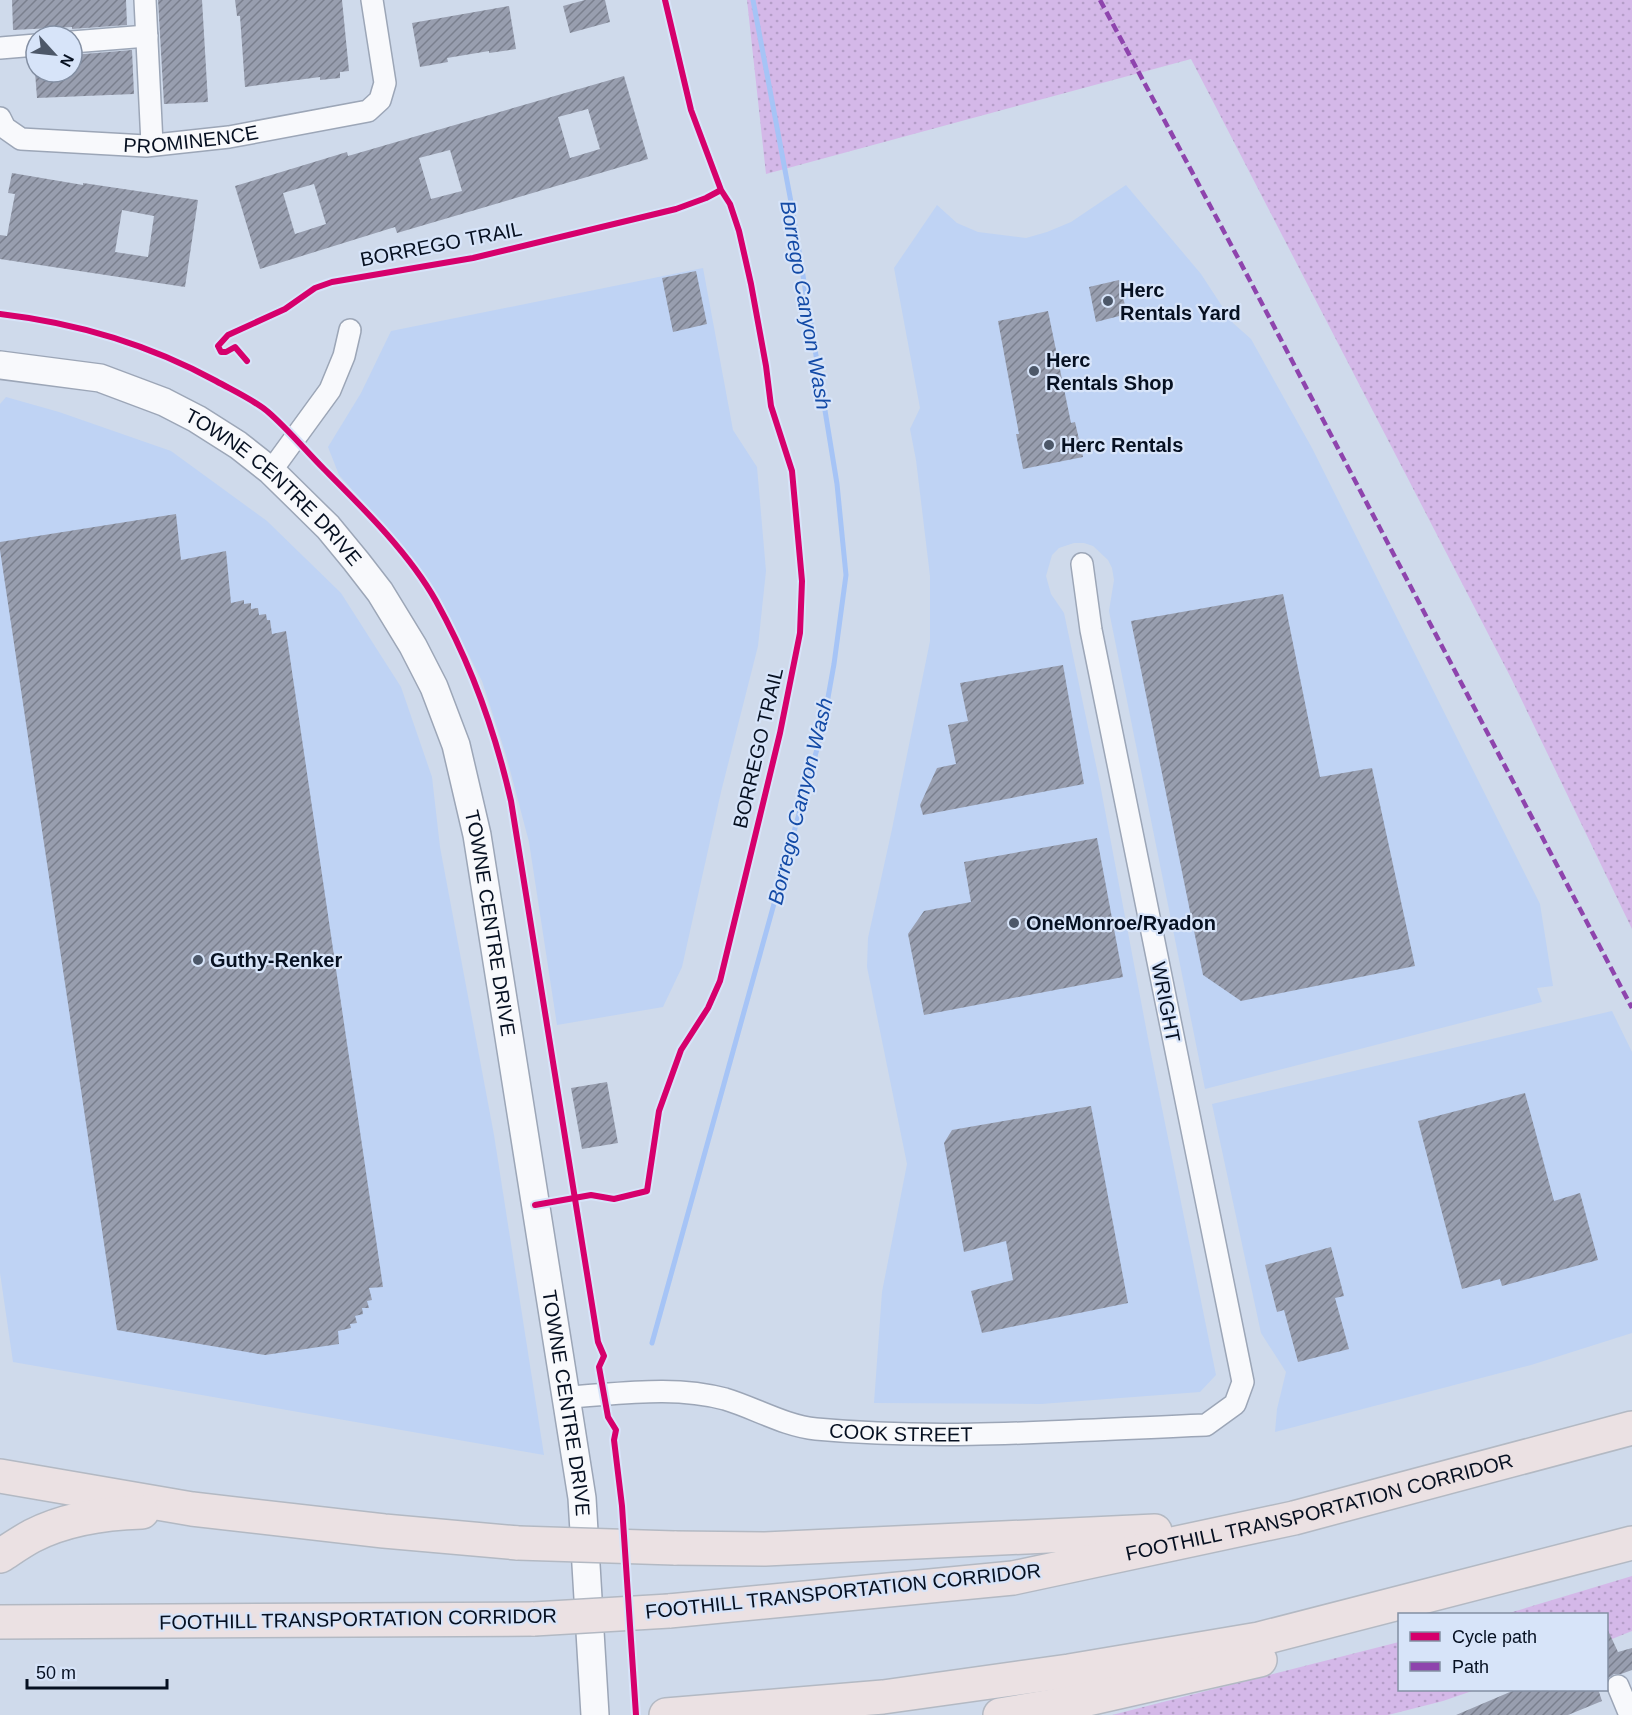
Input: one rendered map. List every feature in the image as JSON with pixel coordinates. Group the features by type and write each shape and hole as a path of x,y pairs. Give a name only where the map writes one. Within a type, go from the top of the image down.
{"highway":[{"name":"FOOTHILL TRANSPORTATION CORRIDOR","path":"0,1622 534,1618 669,1611 1013,1578 1294,1518 1632,1428"},
{"path":"0,1476 192,1509 384,1531 518,1543 765,1549 1137,1533 1294,1518"},
{"path":"0,1556 33,1535 74,1522 116,1513 192,1509"},
{"path":"1440,1613 1628,1545"},
{"path":"666,1715 895,1696 1069,1671 1259,1639 1628,1545"},
{"path":"1000,1715 1070,1704 1398,1626"}],"street":[{"path":"145,0 152,144"},
{"name":"PROMINENCE","path":"1,120 13,135 21,139 146,146 229,137 368,111 380,100 385,83 372,0"},
{"path":"84,41 147,36"},
{"path":"0,48 24,46"},
{"path":"271,471 330,390 344,356 350,330"},
{"name":"TOWNE CENTRE DRIVE","path":"6,365 100,378 164,402 238,445 271,471 328,527 380,592 419,656 434,687 456,745 477,835 567,1397 582,1498 595,1715"},
{"name":"WRIGHT","path":"1082,564 1091,630 1243,1382 1235,1404"},
{"name":"COOK STREET","path":"567,1397 675,1391 724,1399 812,1428 900,1434 979,1434 1206,1425 1235,1404"},
{"path":"1618,1686 1630,1715"}],"shaded area":[{"path":"747,0 1632,0 1632,929 1511,678 1191,59 766,174"},
{"path":"1126,185 1201,274 1233,323 1251,339 1312,448 1540,904 1553,986 1537,988 1542,1002 1205,1089 1109,611 1114,580 1112,568 1108,560 1093,546 1074,543 1059,548 1052,555 1046,576 1051,594 1064,613 1100,784 1150,1049 1216,1375 1200,1392 1041,1404 874,1403 882,1292 907,1164 867,967 868,938 930,641 930,576 910,429 920,408 894,268 937,205 957,223 978,232 1026,238 1071,222"},
{"path":"703,268 733,430 757,467 766,571 758,646 721,792 682,967 663,1007 557,1025 529,842 506,755 482,681 438,594 374,514 339,475 328,447 361,393 391,331"},
{"path":"6,397 59,412 171,451 267,521 341,593 401,687 432,777 440,847 494,1135 544,1455 13,1362 0,1273 0,404"},
{"path":"1612,1011 1632,1052 1632,1333 1531,1365 1275,1432 1277,1409 1286,1372 1261,1333 1212,1104"},
{"path":"1632,1576 1632,1631 1608,1641 1608,1613 1509,1613"},
{"path":"1398,1642 1398,1691 1472,1691 1388,1715 1112,1715"}],"building":[{"path":"12,0 126,0 127,25 84,28 84,24 24,24 24,29 13,30"},
{"path":"158,0 202,0 208,102 164,104"},
{"path":"235,0 342,0 349,71 340,72 340,78 320,80 320,77 245,87 240,16 237,16"},
{"path":"585,0 605,0 610,22 570,33 563,6"},
{"path":"509,6 516,49 447,58 448,62 420,67 412,23"},
{"path":"132,50 134,94 37,98 36,84 84,84 84,54"},
{"path":"624,76 648,159 397,233 395,227 260,269 235,186 347,152 348,156","holes":["588,109 600,149 570,158 558,117","450,150 462,191 431,199 419,158","314,184 326,224 295,234 283,193"]},
{"path":"12,173 198,200 185,287 0,259 0,235 7,236 15,194 8,193","holes":["122,210 154,216 148,257 115,252"]},
{"path":"696,271 707,324 673,332 662,278"},
{"name":"Herc Rentals Yard","path":"1119,280 1127,314 1096,322 1089,287"},
{"name":"Herc Rentals Shop","path":"1048,311 1071,423 1075,422 1083,457 1023,469 1016,434 1019,434 998,321"},
{"name":"Guthy-Renker","path":"176,514 181,560 226,551 231,603 244,600 244,604 251,603 251,609 258,608 259,615 266,614 267,620 270,620 272,634 286,631 383,1287 369,1288 372,1300 367,1301 369,1308 362,1308 363,1314 355,1316 357,1323 350,1324 351,1328 338,1331 339,1344 265,1355 117,1330 0,542"},
{"path":"1283,594 1320,777 1372,768 1415,966 1241,1001 1203,975 1131,621"},
{"path":"1063,665 1084,784 923,815 920,805 937,768 956,764 948,725 968,721 960,683"},
{"name":"OneMonroe/Ryadon","path":"1097,838 1123,977 924,1015 908,934 924,911 971,902 964,862"},
{"path":"607,1082 618,1143 582,1149 571,1088"},
{"path":"1525,1093 1554,1201 1580,1193 1598,1260 1502,1286 1500,1279 1462,1289 1418,1121"},
{"path":"1091,1106 1128,1303 982,1333 971,1291 1013,1280 1006,1241 964,1252 944,1143 952,1130"},
{"path":"1331,1247 1344,1296 1335,1298 1349,1349 1298,1362 1284,1310 1277,1312 1265,1265"},
{"path":"1608,1630 1618,1652 1632,1648 1632,1670 1614,1674 1608,1678"},
{"path":"1512,1691 1599,1691 1602,1701 1568,1715 1456,1715"}],"waterway":[{"name":"Borrego Canyon Wash","path":"652,1343 822,731 846,575 837,484 791,202 753,0"}],"marked path":[{"path":"1100,0 1632,1008"}],"cycle path":[{"name":"BORREGO TRAIL","path":"247,361 235,347 221,352 218,346 228,335 285,309 315,288 332,282 473,258 676,209 721,190 691,110 665,0"},
{"name":"BORREGO TRAIL","path":"535,1205 591,1195 614,1199 647,1191 659,1111 681,1050 708,1008 720,981 780,733 800,633 802,581 792,471 771,406 766,366 739,231 730,204 721,190"},
{"path":"0,314 84,329 138,346 190,368 261,407 289,432 399,548 436,601 460,649 481,698 511,801 598,1342 604,1356 599,1367 608,1417 616,1430 614,1440 622,1506 636,1715"}],"place":[{"name":"Herc Rentals Yard","path":"1108,301"},
{"name":"Herc Rentals Shop","path":"1034,371"},
{"name":"Herc Rentals","path":"1049,445"},
{"name":"OneMonroe/Ryadon","path":"1014,923"},
{"name":"Guthy-Renker","path":"198,960"}]}
